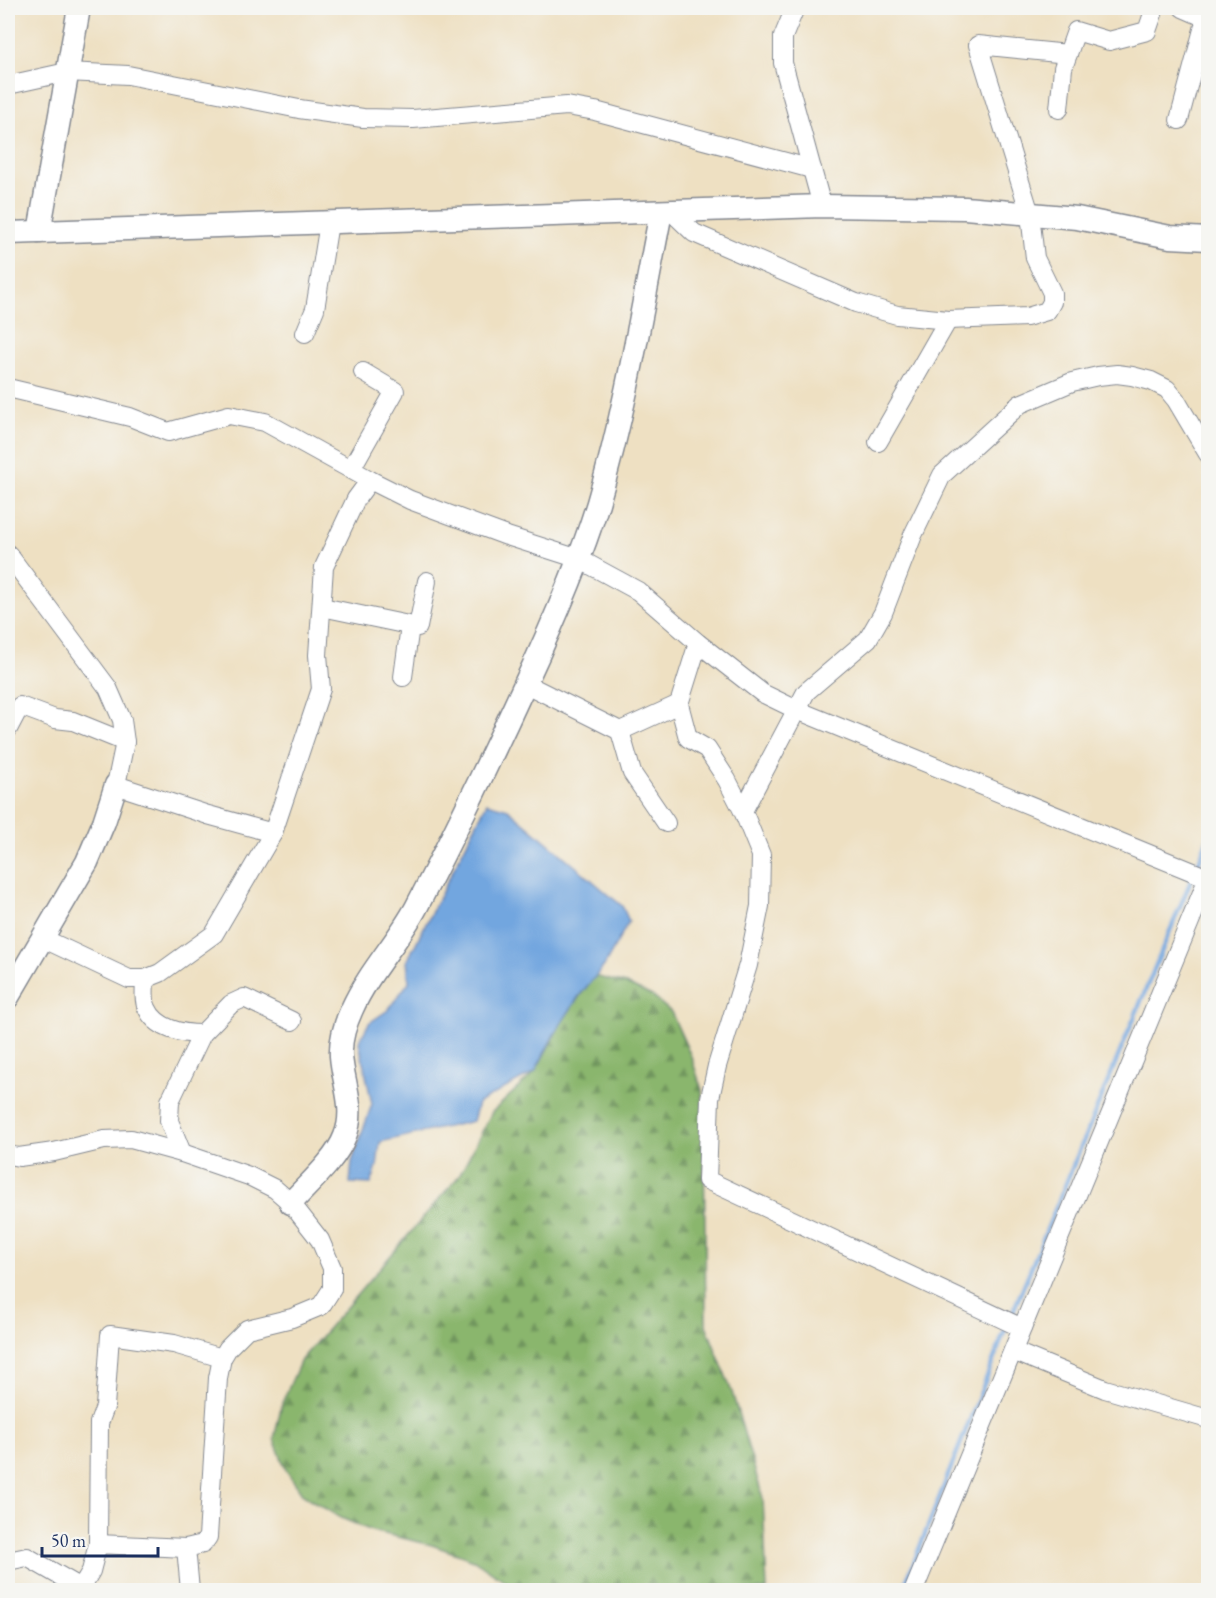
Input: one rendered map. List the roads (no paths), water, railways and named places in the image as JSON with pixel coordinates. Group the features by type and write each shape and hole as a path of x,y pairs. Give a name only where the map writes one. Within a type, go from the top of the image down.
{"street":[{"path":"39,232 79,8"},
{"path":"795,8 783,37 783,63 822,206"},
{"path":"1059,109 1063,68 1076,31 1109,41 1147,31 1155,8"},
{"path":"1179,120 1208,16 1183,8"},
{"path":"666,212 694,233 856,303 897,315 948,320 1027,317 1047,311 1052,302 1052,292 1035,258 1030,214 978,45 1068,54"},
{"path":"8,85 67,72 128,75 298,109 363,118 413,119 567,106 595,111 812,169"},
{"path":"8,233 822,206 965,208 1077,218 1170,237 1209,239"},
{"path":"291,1203 336,1153 345,1137 350,1119 341,1056 342,1040 350,1013 414,911 526,684 579,559 598,503 666,212"},
{"path":"304,333 315,309 329,223"},
{"path":"878,442 948,320"},
{"path":"351,469 395,391 363,372"},
{"path":"743,811 806,692 868,639 883,613 914,535 942,475 1020,404 1072,382 1107,375 1132,375 1167,389 1209,454"},
{"path":"8,388 130,417 168,432 229,415 266,422 370,480 421,504 507,536 579,559 638,591 698,643 762,693 797,710 1209,878 914,1590"},
{"path":"42,938 129,979 145,979 160,973 214,934 273,833 321,689 318,655 324,567 356,499 370,480"},
{"path":"8,554 108,688 122,720 125,742 116,785 104,822 87,862 8,997"},
{"path":"322,607 418,627 427,581"},
{"path":"403,677 410,626"},
{"path":"698,643 679,704 688,738 707,750 743,811 761,855 759,906 748,965 717,1066 710,1098 707,1180 1022,1328"},
{"path":"526,684 620,731 632,773 666,823"},
{"path":"620,731 679,704"},
{"path":"8,729 20,706 55,719 73,721 125,742"},
{"path":"116,785 273,833"},
{"path":"145,979 146,1008 154,1018 167,1028 186,1034 202,1034"},
{"path":"182,1153 170,1120 170,1101 202,1034 231,1004 244,998 292,1021"},
{"path":"8,1155 19,1157 54,1152 104,1140 130,1139 182,1153 249,1176 275,1189 291,1203 320,1240 332,1268 332,1289 321,1306 292,1318 247,1329 228,1348 222,1358 218,1378 208,1537 203,1544 186,1548 98,1544"},
{"path":"8,1561 27,1557 81,1588 91,1571 98,1544 99,1423 105,1407 110,1335 174,1344 222,1358"},
{"path":"1012,1351 1105,1389 1209,1419"},
{"path":"186,1548 190,1590"}],"water":[{"path":"487,803 508,809 622,906 629,921 604,966 579,996 553,1036 535,1072 478,1103 473,1121 380,1142 377,1167 371,1184 350,1183 352,1162 372,1104 359,1042 369,1023 388,1010 409,982 407,961"}],"waterway":[{"path":"1198,864 1208,838"},
{"path":"1012,1314 1191,880"},
{"path":"903,1590 1006,1328"}]}
